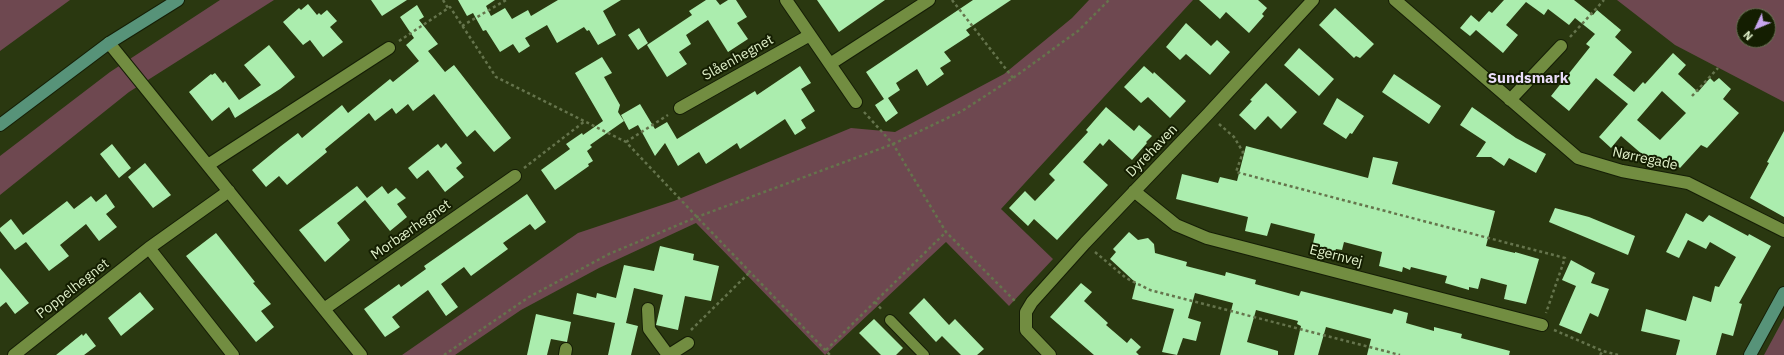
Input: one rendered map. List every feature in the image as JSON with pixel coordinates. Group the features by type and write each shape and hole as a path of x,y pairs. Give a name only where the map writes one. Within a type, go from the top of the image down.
{"street":[{"path":"0,125 109,43 178,0"},
{"path":"786,0 856,102"},
{"path":"830,64 929,0"},
{"name":"Dyrehaven","path":"1026,312 1032,302 1085,243 1314,0"},
{"name":"Nørregade","path":"1396,0 1578,158 1622,171 1688,183 1784,231"},
{"name":"Slåenhegnet","path":"680,108 810,35"},
{"path":"109,43 361,355"},
{"path":"1510,100 1561,46"},
{"path":"208,165 389,48"},
{"name":"Morbærhegnet","path":"324,309 515,176"},
{"name":"Egernvej","path":"1134,190 1176,225 1207,238 1542,325"},
{"name":"Poppelhegnet","path":"16,354 149,248 229,191"},
{"path":"149,248 233,355"},
{"path":"1750,355 1784,293"},
{"path":"648,309 649,329 677,352"},
{"path":"1026,312 1026,330 1050,355"}],"lane":[{"path":"890,320 924,355"}],"path":[{"path":"443,0 448,8 450,7 496,77 626,142 696,218 830,355"},
{"path":"462,26 506,0"},
{"path":"952,0 1013,78"},
{"path":"444,355 529,297 609,254 696,218 893,144 962,111 1013,78 1078,31 1108,0"},
{"path":"1561,46 1604,0"},
{"path":"389,48 448,8"},
{"path":"1692,96 1718,68"},
{"path":"856,102 893,144 946,232 1026,312"},
{"path":"626,142 680,108"},
{"path":"1208,114 1234,137 1243,152 1236,172 1565,258 1542,325 1603,351 1618,355"},
{"path":"515,176 585,121"},
{"path":"826,350 946,232"},
{"path":"1085,243 1126,278 1150,290 1400,355"},
{"path":"677,352 683,338 750,272"},
{"path":"1600,355 1603,351"}],"shaded area":[{"path":"0,0 70,0 0,51"},
{"path":"220,0 274,0 129,92 0,195 0,156 110,72"},
{"path":"1089,0 1193,0 1001,209 1053,259 1009,306 946,242 825,355 696,223 599,268 521,310 455,355 402,355 578,233 674,201 851,128 895,132 1004,74 1072,18"},
{"path":"1617,0 1784,0 1784,102 1675,45"},
{"path":"1784,318 1784,355 1764,355"}],"building":[{"path":"371,0 407,0 382,16"},
{"path":"458,0 495,0 486,6 491,16 505,8 512,19 528,10 531,16 558,0 621,0 603,11 616,35 598,45 589,30 587,31 584,27 557,43 547,25 525,38 530,46 519,53 513,44 500,52 486,30 483,31 473,13 467,16"},
{"path":"706,0 716,0 720,5 728,0 736,0 747,17 737,23 748,39 728,52 708,20 686,35 691,44 679,52 687,64 667,77 647,45 692,15 689,11"},
{"path":"817,0 885,0 839,32"},
{"path":"973,0 1011,0 966,30 970,35 944,52 951,61 940,68 944,74 927,86 917,69 896,83 900,90 888,98 898,113 886,122 875,105 884,99 866,72"},
{"path":"1199,0 1258,0 1267,8 1262,14 1264,16 1249,33 1226,12 1220,19"},
{"path":"1504,0 1574,0 1593,15 1597,10 1621,30 1615,37 1632,52 1613,75 1634,92 1643,82 1645,84 1673,53 1686,65 1678,74 1698,92 1710,78 1714,82 1719,78 1731,89 1723,99 1739,113 1707,148 1701,145 1680,168 1668,157 1658,168 1621,136 1611,148 1599,137 1628,104 1596,78 1569,111 1551,96 1590,47 1586,44 1595,34 1575,18 1569,25 1548,9 1544,15 1526,2 1506,25 1518,35 1503,53 1476,30 1470,36 1460,28 1471,15 1479,22 1489,11 1492,13","holes":["1662,91 1686,113 1660,140 1637,120"]},
{"path":"308,4 317,15 319,13 321,15 327,10 337,21 330,27 343,42 323,57 310,40 303,45 283,22 299,8 301,10"},
{"path":"417,5 424,17 419,20 438,44 428,51 445,72 454,65 511,138 494,152 475,130 467,137 434,94 413,111 408,104 396,114 392,108 375,121 369,113 325,149 327,152 287,185 279,176 266,187 252,170 281,146 298,133 302,138 342,105 348,113 390,79 393,82 419,61 406,45 414,38 400,17"},
{"path":"1335,8 1374,44 1360,58 1356,56 1354,58 1319,25"},
{"path":"1186,23 1211,46 1217,40 1230,52 1210,75 1186,54 1180,60 1166,47"},
{"path":"639,28 648,43 638,50 628,35"},
{"path":"269,45 295,77 280,89 235,118 229,107 212,121 189,92 211,74 212,75 215,73 223,83 225,81 239,100 261,85 244,65"},
{"path":"1299,48 1334,79 1319,96 1284,65"},
{"path":"602,57 612,73 604,77 620,105 618,112 624,121 590,145 592,147 587,151 593,161 588,164 589,166 555,190 541,170 570,149 566,144 582,133 583,135 603,121 575,73"},
{"path":"800,66 811,83 801,89 815,111 801,120 806,128 795,135 785,119 740,149 737,143 706,164 699,152 678,166 665,143 655,156 638,125 629,130 621,115 640,104 655,129 667,122 677,139 755,91 757,95"},
{"path":"1144,66 1153,74 1154,72 1186,101 1170,118 1148,97 1141,103 1124,87"},
{"path":"1394,74 1441,106 1429,124 1382,92"},
{"path":"1266,83 1297,112 1281,129 1268,116 1255,130 1239,115 1252,101 1250,100"},
{"path":"1337,98 1364,116 1352,134 1350,133 1346,139 1323,124"},
{"path":"1106,107 1134,131 1139,125 1152,136 1132,160 1109,139 1103,146 1100,143 1083,162 1108,185 1057,240 1034,219 1028,226 1009,208 1025,191 1035,201 1055,180 1049,174 1088,132 1086,130"},
{"path":"1472,107 1516,138 1546,154 1536,173 1509,158 1504,166 1491,157 1476,157 1486,142 1460,125"},
{"path":"1784,131 1784,217 1750,198"},
{"path":"446,143 462,163 456,168 464,177 445,192 428,170 417,179 408,168 438,144 441,148"},
{"path":"112,144 131,168 119,178 100,154"},
{"path":"1246,146 1368,178 1373,157 1398,162 1392,184 1495,211 1486,246 1539,259 1526,304 1504,299 1507,285 1481,278 1478,289 1469,287 1469,290 1445,283 1447,276 1411,267 1410,270 1403,267 1402,272 1379,266 1382,252 1344,242 1342,250 1336,249 1334,254 1312,248 1315,234 1271,223 1267,236 1245,231 1248,217 1176,199 1182,174 1218,183 1220,177 1237,181"},
{"path":"145,163 171,195 153,208 128,177"},
{"path":"357,186 367,198 382,186 388,194 396,188 406,198 397,204 407,217 390,231 365,200 337,223 350,240 325,262 299,230"},
{"path":"106,194 115,207 106,214 117,227 99,241 86,224 60,245 69,256 49,271 26,242 15,250 0,231 0,228 11,219 23,235 67,201 74,209 91,196 96,202"},
{"path":"527,194 546,222 535,230 530,224 503,243 508,249 471,276 464,267 441,284 458,307 446,316 428,290 392,317 400,327 385,337 364,309 399,284 401,287 426,269 424,266"},
{"path":"1555,208 1589,217 1635,236 1628,255 1549,222"},
{"path":"1686,213 1703,222 1709,215 1748,236 1749,234 1771,246 1739,303 1742,304 1733,336 1722,333 1716,355 1676,355 1680,340 1641,331 1646,309 1686,321 1693,296 1711,302 1715,286 1719,287 1736,257 1710,242 1706,249 1688,240 1679,258 1666,252"},
{"path":"1129,232 1138,240 1148,238 1154,244 1155,253 1187,262 1186,266 1225,276 1226,272 1256,280 1255,284 1299,296 1301,291 1392,314 1394,309 1408,313 1406,323 1434,331 1434,327 1462,334 1461,338 1510,351 1509,355 1367,355 1371,339 1326,327 1318,355 1294,355 1301,326 1297,324 1298,321 1256,310 1247,342 1278,351 1278,355 1220,355 1233,303 1195,293 1188,318 1201,322 1196,341 1183,338 1177,355 1162,352 1174,309 1132,299 1136,283 1110,259 1116,252 1113,249"},
{"path":"216,233 255,282 253,283 271,304 261,311 274,327 256,342 186,256"},
{"path":"660,246 694,254 693,260 719,266 711,301 685,296 678,330 656,325 663,295 634,288 626,323 638,326 631,355 608,355 615,323 573,314 577,293 596,298 597,293 616,298 624,265 654,271"},
{"path":"1571,260 1595,273 1591,283 1609,289 1598,317 1590,313 1581,334 1559,325 1576,286 1562,280"},
{"path":"0,268 29,303 15,314 6,302 0,307"},
{"path":"1081,283 1092,292 1084,301 1108,323 1106,325 1127,343 1131,338 1141,347 1136,352 1139,355 1094,355 1050,317"},
{"path":"140,292 154,309 121,336 108,318"},
{"path":"924,298 949,325 955,319 984,349 977,355 961,355 942,336 936,342 909,313"},
{"path":"536,314 571,322 567,342 551,339 547,355 527,355"},
{"path":"874,319 903,348 896,355 881,355 859,333"},
{"path":"86,333 96,346 84,355 56,355 82,334 83,336"}],"district":[{"name":"Sundsmark","path":"1528,79"}]}
